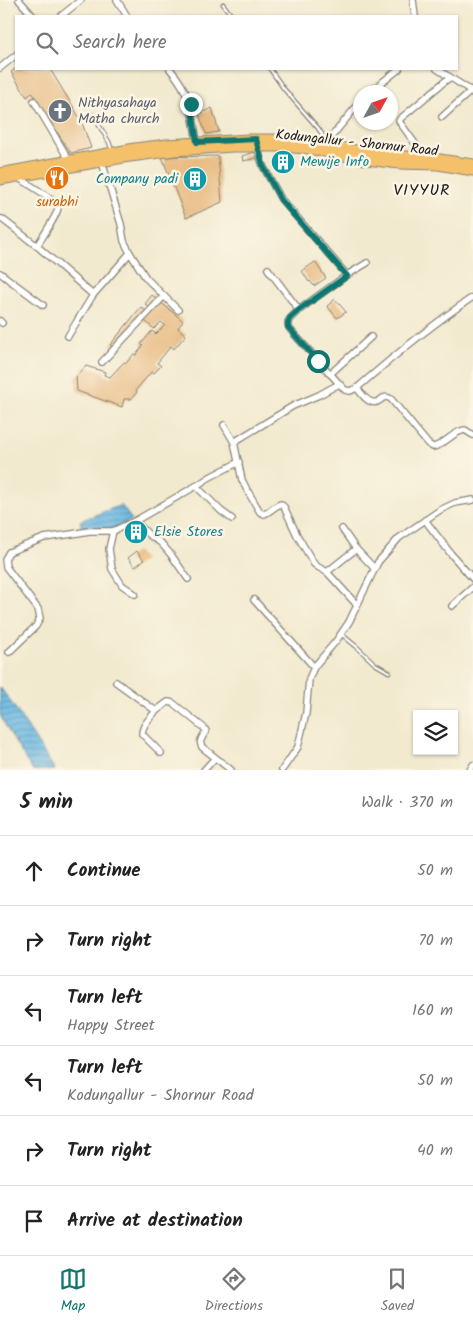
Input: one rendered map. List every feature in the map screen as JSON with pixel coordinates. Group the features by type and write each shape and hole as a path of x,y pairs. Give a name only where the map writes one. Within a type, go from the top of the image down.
{"main road":[{"name":"Kodungallur - Shornur Road","path":"0,180 174,151 233,147 282,139 327,144 372,153 473,164"},
{"name":"Kodungallur - Shornur Road","path":"0,173 112,152 197,142 256,143 308,149 359,159 399,164 438,165 473,171"}],"street":[{"path":"19,0 32,15"},
{"path":"63,15 79,0"},
{"path":"117,0 126,15"},
{"path":"413,0 415,15"},
{"path":"0,68 15,56"},
{"path":"171,70 183,87 191,104 197,142"},
{"path":"379,85 398,70"},
{"path":"439,70 472,90 442,117"},
{"path":"422,157 417,146 399,121 400,118 450,77"},
{"path":"34,102 69,160"},
{"path":"327,144 353,110"},
{"path":"256,143 263,166 281,200 347,276"},
{"path":"102,162 121,224 124,241 130,253 146,278 178,310"},
{"path":"17,177 57,204 57,212 37,246"},
{"path":"1,220 37,246 93,295"},
{"path":"68,336 93,295 130,253"},
{"path":"367,263 299,310 288,322 288,327 345,390 350,391 357,388 410,342 473,297"},
{"path":"268,269 299,310"},
{"path":"0,273 42,305"},
{"path":"102,362 164,296"},
{"path":"330,374 371,337"},
{"path":"234,442 293,406 339,384"},
{"path":"357,388 372,402 376,402 384,397 391,399 428,444 433,447 438,446 460,430 466,430 473,435"},
{"path":"224,425 234,442 242,480 260,512 268,513 281,504 314,564 327,572 357,605"},
{"path":"9,652 36,626 40,618 38,609 6,567 5,559 9,552 44,538 89,531 113,531 135,522 239,462"},
{"path":"196,486 221,511 232,519"},
{"path":"282,770 298,746 306,713 309,679 314,667 341,634 378,562 399,538 440,510 455,503 473,500"},
{"path":"425,520 473,580"},
{"path":"135,522 161,543 188,579"},
{"path":"342,529 356,549 375,569"},
{"path":"113,531 109,549 112,568 122,585 135,594"},
{"path":"327,572 356,549"},
{"path":"452,606 473,587"},
{"path":"254,600 314,667"},
{"path":"116,682 156,711"},
{"path":"161,753 142,734 141,730 156,711 168,702 173,703 204,728 206,731 200,744 231,770"},
{"path":"204,770 215,758"},
{"path":"470,770 473,766"}],"lane":[{"path":"223,4 231,15"},
{"path":"271,70 284,89 318,128 327,144"},
{"path":"93,115 109,142 112,152"},
{"path":"341,634 375,664 389,672"}],"water":[{"path":"121,505 132,520 113,529 82,530 80,521"},
{"path":"0,687 55,770 32,770 0,715"}],"building":[{"name":"Nithyasahaya Matha church","path":"15,69 51,70 81,120 91,148 71,153 32,92 27,97 11,72"},
{"path":"212,108 219,132 206,134 199,114"},
{"path":"256,152 257,158 243,161 242,156"},
{"name":"Company padi","path":"218,156 222,202 186,218 162,157"},
{"name":"Mewije Info","path":"277,158 288,158 289,164 280,166 276,160"},
{"path":"315,262 326,278 314,286 302,271"},
{"path":"152,295 183,321 178,328 186,335 174,349 171,346 157,363 161,366 154,373 152,371 131,399 124,399 122,407 77,391 76,377 86,366 105,372 104,375 110,377 124,362 126,363 134,354 136,355 143,346 141,344 152,331 156,334 165,325 161,322 154,329 145,321 139,319 115,349 110,345 141,307 146,311 149,307 145,304"},
{"path":"335,299 346,312 337,318 327,306"},
{"path":"137,551 144,560 135,567 128,558"}],"place":[{"name":"Nithyasahaya Matha church","path":"60,111"},
{"name":"Mewije Info","path":"283,162"},
{"name":"surabhi","path":"57,178"},
{"name":"Company padi","path":"195,179"},
{"name":"Elsie Stores","path":"136,532"}],"district":[{"name":"VIYYUR","path":"422,190"}],"route":[{"path":"191,104 197,142 256,139 263,166 281,200 347,276 299,310 288,322 288,327 318,361"}]}
